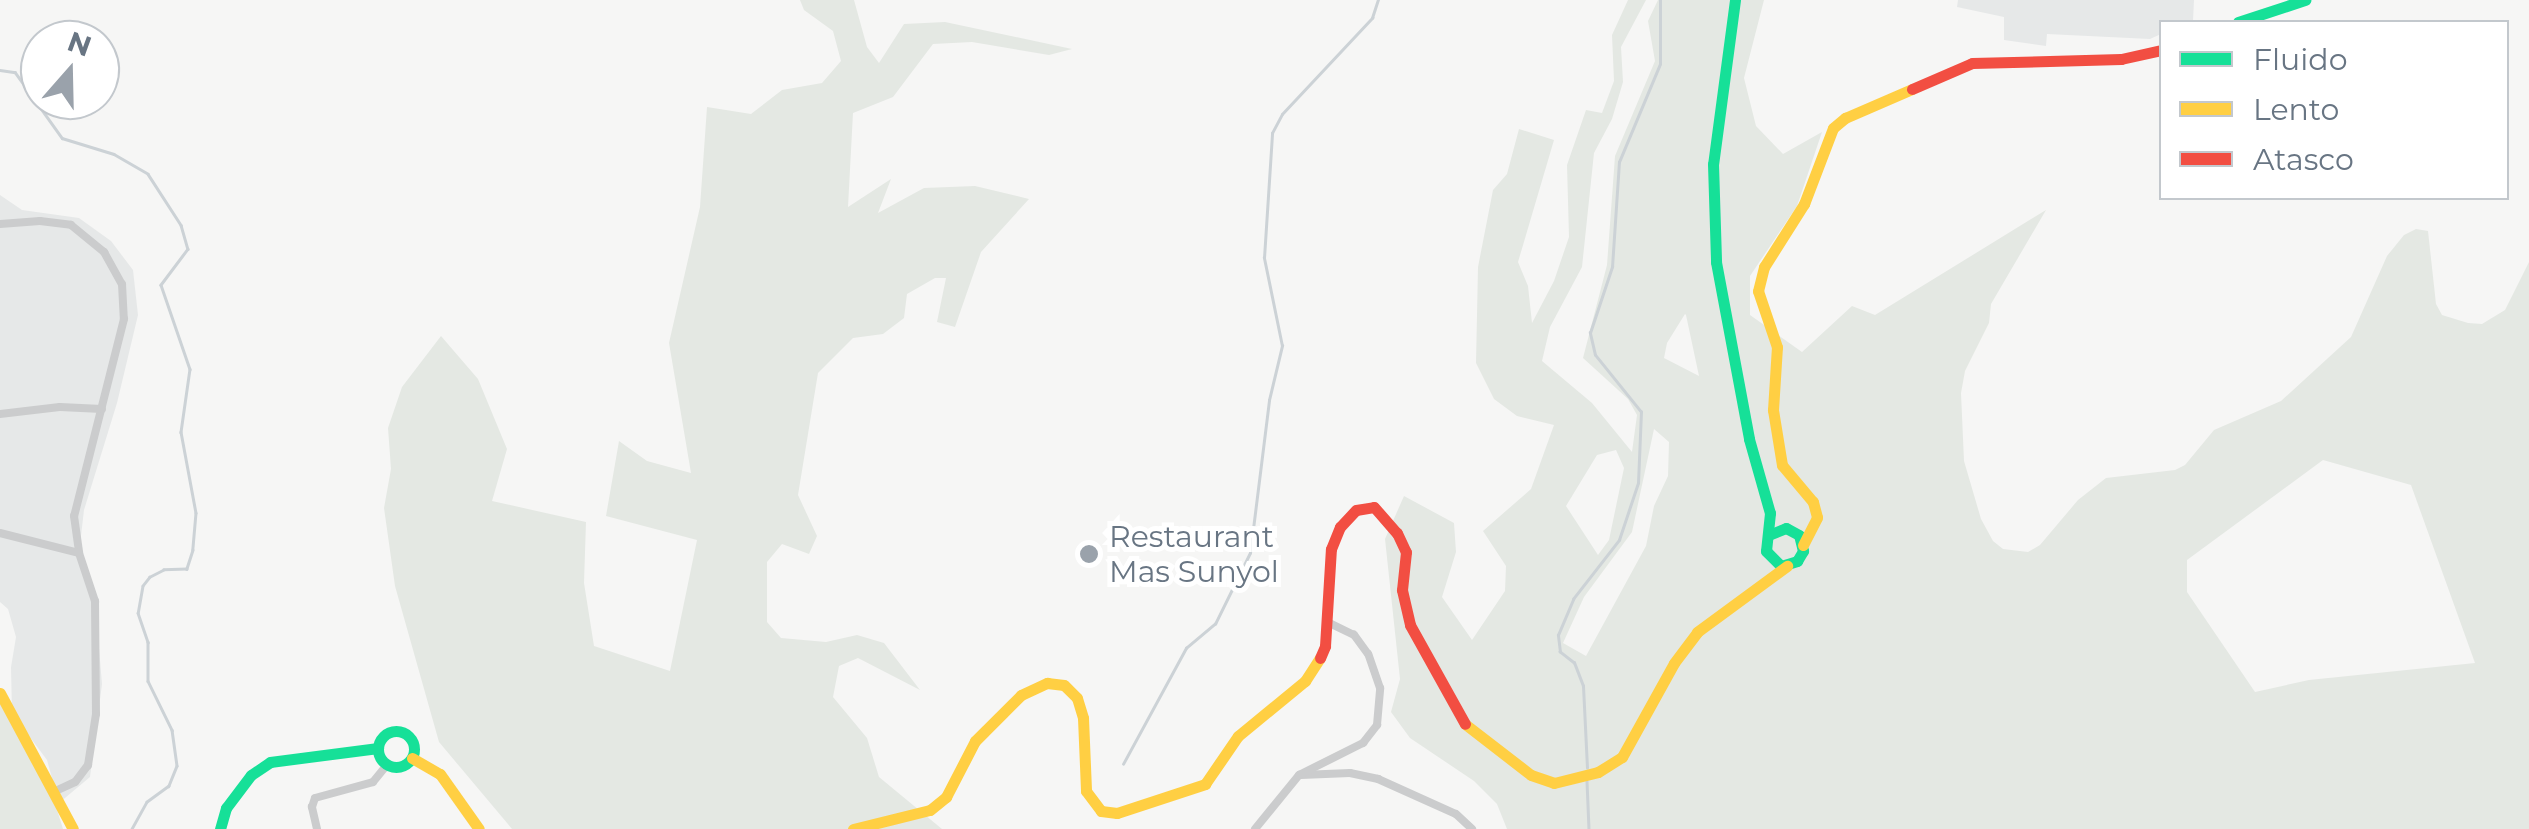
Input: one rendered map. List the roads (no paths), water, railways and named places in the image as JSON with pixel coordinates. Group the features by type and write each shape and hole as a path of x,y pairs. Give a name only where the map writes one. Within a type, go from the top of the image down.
{"street":[{"path":"1734,0 1713,164 1712,230 1749,438 1769,505 1770,535 1765,546 1768,557 1753,591"},
{"path":"2244,20 2305,0"},
{"path":"854,829 930,810 946,796 975,742 1021,695 1047,683 1064,685 1077,698 1083,718 1086,791 1101,811 1118,813 1156,798 1196,790 1212,776 1238,736 1305,680 1325,646 1330,560 1340,527 1356,510 1374,507 1388,519 1406,552 1404,605 1450,706 1470,732 1544,781 1567,782 1598,772 1622,757 1682,649 1713,617 1801,556 1817,522 1816,513 1782,465 1773,410 1777,347 1758,291 1764,267 1804,204 1833,128 1846,118 1972,63 2121,59 2159,51"},
{"path":"0,224 40,221 71,225 104,252 122,284 124,320 74,516 80,553 96,600 96,714 88,765 75,782 54,792"},
{"path":"0,414 60,408 102,409"},
{"path":"1769,505 1803,545"},
{"path":"1770,535 1809,524 1816,513"},
{"path":"0,532 80,553"},
{"path":"1768,557 1787,566"},
{"path":"1255,829 1299,775 1363,742 1379,716 1380,688 1362,643 1346,629 1327,622"},
{"path":"0,692 72,829"},
{"path":"378,748 386,734 402,732 413,742 412,758 401,767 387,765"},
{"path":"378,748 387,765"},
{"path":"220,829 226,808 251,775 270,762 378,748"},
{"path":"412,758 440,774 478,829"},
{"path":"317,829 312,807 316,798 373,782 387,765"},
{"path":"1299,775 1350,774 1378,779 1456,814 1472,829"}],"waterway":[{"path":"1123,764 1186,648 1215,624 1250,553 1269,400 1282,346 1264,258 1272,133 1282,114 1372,18 1378,0"},
{"path":"1587,768 1583,686 1574,663 1560,652 1558,635 1573,599 1619,540 1638,483 1641,412 1595,355 1590,333 1612,267 1619,162 1660,64 1660,0"},
{"path":"0,70 15,72 62,138 114,154 148,174 181,225 188,249 161,285 190,369 181,432 196,513 193,550 187,569 164,570 150,577 143,586 138,613 148,642 148,681 172,730 177,766 169,786 147,802 132,829"},
{"path":"1587,781 1589,829"}],"place":[{"name":"Restaurant Mas Sunyol","path":"1089,554"}]}
